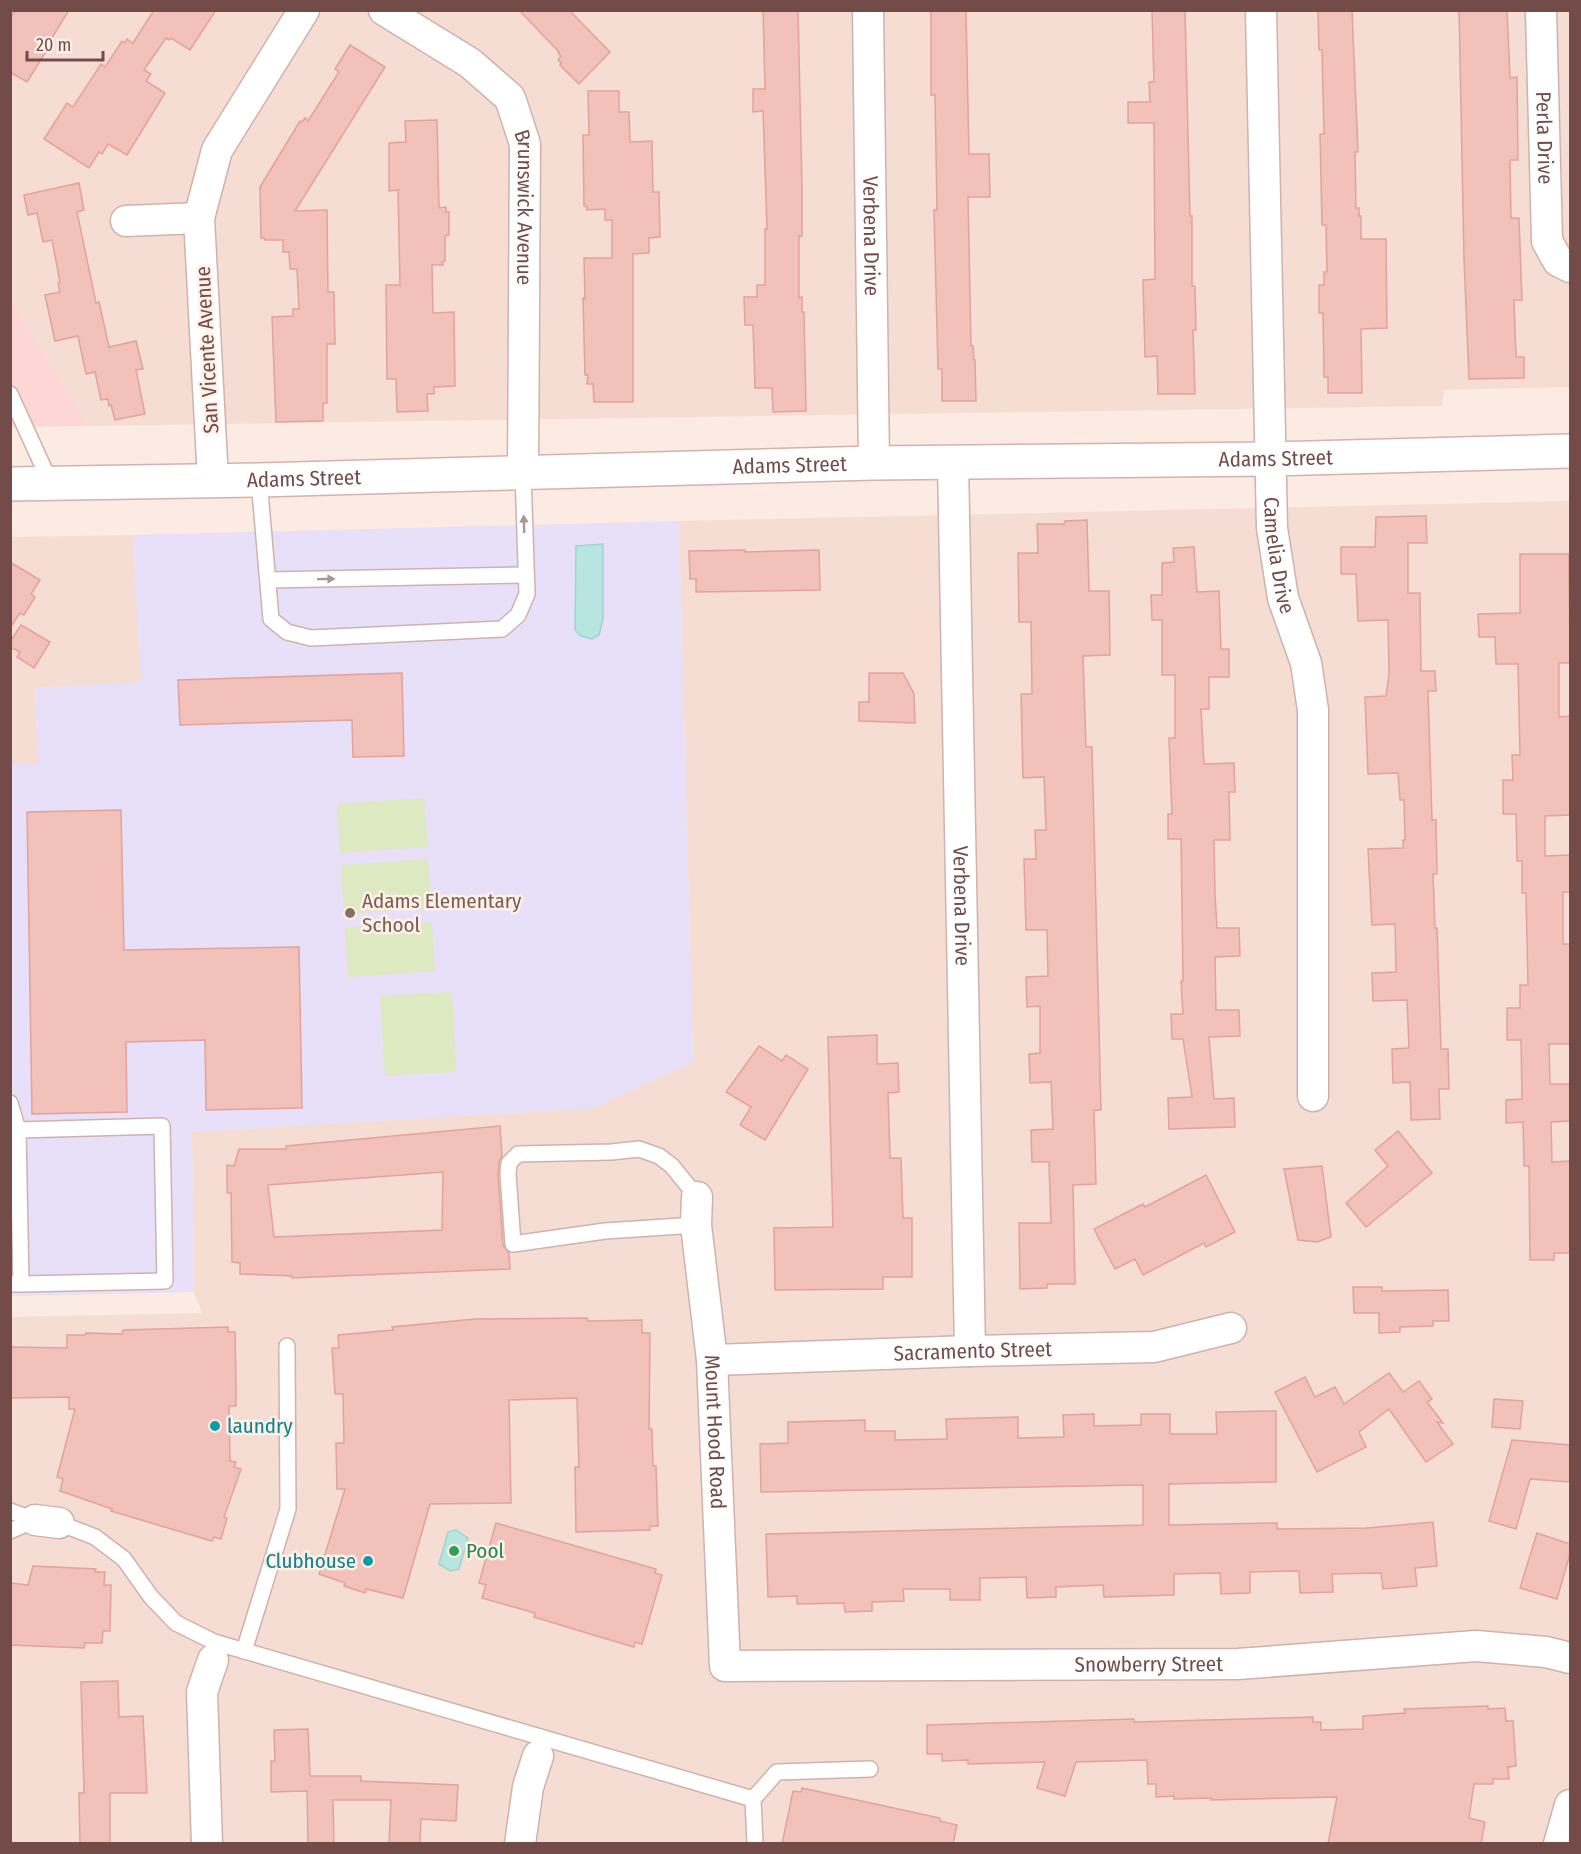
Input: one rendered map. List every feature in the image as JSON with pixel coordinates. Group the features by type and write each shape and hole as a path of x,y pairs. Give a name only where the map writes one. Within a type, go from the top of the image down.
{"main road":[{"name":"Adams Street","path":"10,484 259,480 874,463 1271,459 1570,451"}],"street":[{"name":"San Vicente Avenue","path":"213,481 199,218 217,150 304,10"},
{"name":"Brunswick Avenue","path":"384,10 470,63 510,98 525,144 523,473"},
{"name":"Verbena Drive","path":"868,10 874,463"},
{"name":"Camelia Drive","path":"1261,10 1272,528 1283,598 1306,663 1313,710 1313,1096"},
{"name":"Perla Drive","path":"1541,10 1547,241 1564,264"},
{"path":"126,221 199,218"},
{"name":"Verbena Drive","path":"953,462 969,1351"},
{"name":"Mount Hood Road","path":"697,1211 712,1360 725,1666"},
{"name":"Sacramento Street","path":"712,1360 1154,1347 1231,1328"},
{"name":"Snowberry Street","path":"725,1666 1238,1664 1476,1646 1546,1652 1570,1658"},
{"path":"207,1844 202,1692 215,1652"},
{"path":"520,1844 528,1787 541,1747"},
{"path":"1559,1844 1570,1805"}],"lane":[{"path":"10,394 51,484"},
{"path":"259,480 271,619 287,632 311,638 502,629 518,615 526,594 523,473"},
{"path":"268,580 526,575"},
{"path":"10,1102 18,1130 16,1284 165,1281 162,1126 18,1130"},
{"path":"639,1149 659,1156 672,1166 697,1211 604,1232 513,1244 509,1163 518,1154 610,1152 639,1149"},
{"path":"244,1651 288,1509 287,1346"},
{"path":"29,1521 95,1536 124,1559 151,1597 177,1623 215,1652 244,1651 541,1747 753,1799"},
{"path":"755,1844 753,1799 777,1772 870,1769"}],"shaded area":[{"path":"11,11 1570,11 1570,387 1444,390 1442,406 89,426 11,300"},
{"path":"11,300 89,426 11,427"},
{"path":"1570,501 1570,1843 11,1843 10,1317 202,1313 194,1292 192,1132 594,1108 693,1062 679,521"},
{"name":"Adams Elementary School","path":"679,521 693,1062 594,1108 192,1132 194,1292 11,1296 10,764 38,763 35,688 141,682 133,535"},
{"path":"133,535 142,682 35,688 38,763 11,764 10,537"}],"green space":[{"path":"424,798 428,847 340,853 337,804"},
{"path":"428,859 431,908 344,914 341,865"},
{"path":"432,922 435,971 348,977 345,928"},
{"path":"452,992 456,1072 385,1076 380,996"}],"water":[{"path":"603,544 603,619 599,635 592,639 581,636 575,630 576,546"},
{"name":"Pool","path":"456,1530 468,1538 459,1569 450,1571 439,1564 448,1532"}],"building":[{"path":"16,10 69,10 27,82 10,72 10,18"},
{"path":"154,10 216,10 190,50 171,38 169,40 166,38 144,70 151,74 146,81 165,93 127,155 108,144 102,154 99,152 89,168 44,139 67,103 73,107 101,64 105,67 122,41 125,43 127,39 133,43"},
{"path":"519,10 569,10 610,52 579,84 560,65 559,52"},
{"path":"763,10 798,10 802,188 799,298 802,297 802,312 804,312 806,411 773,412 772,388 755,388 753,325 745,325 744,297 757,297 757,285 765,285 765,229 767,229 763,111 753,112 753,89 765,89"},
{"path":"931,10 966,10 969,154 989,154 990,197 968,197 971,346 973,346 975,360 976,401 942,401 942,369 938,369 934,210 937,210 935,95 931,95"},
{"path":"1152,10 1185,10 1192,286 1195,286 1196,330 1193,330 1195,394 1158,394 1157,356 1145,357 1143,280 1155,279 1154,123 1128,123 1128,102 1150,102 1149,82 1154,82"},
{"path":"1318,10 1352,10 1358,152 1355,152 1356,208 1359,208 1359,216 1361,216 1361,239 1386,239 1387,328 1361,329 1362,393 1328,393 1328,377 1324,377 1323,313 1319,313 1319,285 1324,285 1324,272 1327,272 1326,225 1322,225 1320,134 1324,134 1322,50 1319,50"},
{"path":"1459,10 1507,10 1510,78 1517,77 1518,160 1510,160 1511,218 1519,218 1522,300 1514,300 1516,357 1524,357 1524,378 1469,379"},
{"path":"350,45 385,67 295,211 327,210 328,292 334,292 335,344 327,344 327,403 323,403 323,421 276,422 272,317 293,316 293,309 299,309 297,269 290,269 289,252 283,252 283,240 261,238 260,187 300,121 302,122 305,118 308,121 339,72 335,69"},
{"path":"588,91 619,91 619,112 629,112 630,142 652,141 653,192 659,192 660,237 649,238 649,253 633,254 633,402 594,402 593,384 587,384 588,375 585,375 584,258 612,258 612,220 605,220 605,209 587,210 584,206 583,135 589,135"},
{"path":"437,120 439,208 446,207 446,212 449,212 449,235 446,235 445,239 443,265 432,265 433,313 454,312 455,386 434,387 434,394 427,394 428,411 397,412 396,379 387,379 386,285 400,285 398,190 389,191 389,143 406,142 405,121"},
{"path":"79,183 84,210 77,212 96,303 99,302 109,347 136,341 143,369 136,370 145,414 115,420 108,399 101,400 95,372 86,374 78,336 55,341 45,295 60,292 52,240 43,242 37,213 28,215 24,195"},
{"path":"1426,516 1427,543 1408,543 1408,593 1420,593 1421,671 1435,671 1436,691 1428,691 1432,820 1436,820 1437,874 1433,874 1441,1049 1448,1049 1449,1089 1439,1089 1440,1119 1411,1120 1410,1082 1393,1083 1392,1049 1409,1048 1407,1000 1373,1001 1372,973 1396,972 1395,924 1372,925 1368,849 1403,848 1403,840 1405,840 1404,800 1400,800 1398,773 1368,774 1365,697 1386,696 1389,674 1388,620 1358,621 1356,574 1341,574 1341,547 1375,547 1376,517"},
{"path":"1087,520 1089,591 1109,591 1110,655 1083,656 1086,747 1092,747 1101,1110 1094,1110 1096,1184 1073,1185 1075,1284 1047,1284 1047,1288 1020,1289 1019,1223 1051,1223 1049,1162 1032,1162 1031,1130 1053,1129 1051,1082 1030,1083 1029,1054 1040,1053 1040,1006 1027,1007 1026,977 1048,976 1047,930 1026,930 1024,859 1036,859 1035,830 1046,830 1044,777 1023,778 1021,694 1032,694 1031,622 1019,622 1018,553 1038,553 1037,524 1064,524 1065,521"},
{"path":"1194,547 1197,592 1219,591 1221,649 1229,649 1229,677 1209,677 1209,709 1201,709 1204,764 1234,763 1235,792 1229,792 1230,840 1214,840 1215,894 1217,928 1239,928 1240,956 1215,957 1216,1010 1239,1010 1240,1036 1209,1037 1214,1099 1234,1098 1235,1127 1169,1129 1168,1098 1192,1097 1183,1039 1172,1039 1171,1014 1183,1014 1181,839 1168,839 1168,814 1172,814 1169,738 1175,738 1175,675 1162,675 1162,620 1152,620 1151,595 1162,595 1162,563 1174,562 1173,548"},
{"path":"745,550 745,552 819,550 820,590 696,592 696,579 690,579 689,551"},
{"path":"1520,554 1569,554 1570,663 1559,663 1559,717 1570,716 1570,815 1545,816 1545,856 1570,855 1570,892 1563,892 1563,944 1570,944 1570,1044 1549,1044 1550,1084 1570,1084 1570,1121 1551,1122 1552,1162 1570,1161 1570,1253 1554,1253 1554,1260 1530,1260 1529,1166 1524,1166 1523,1122 1506,1123 1506,1100 1522,1099 1521,1040 1507,1040 1507,1008 1520,1008 1520,985 1528,985 1526,893 1522,893 1522,861 1517,861 1516,814 1503,814 1503,780 1513,780 1512,755 1520,755 1518,664 1496,664 1495,637 1479,637 1478,614 1520,613"},
{"path":"10,562 40,580 31,594 35,597 24,615 20,613 10,628"},
{"path":"21,625 50,642 34,668 17,657 20,652 10,647 10,642"},
{"path":"402,673 404,756 353,757 352,720 180,725 178,680"},
{"path":"869,673 903,673 914,694 915,723 859,721 859,702 869,702"},
{"path":"121,810 124,950 299,947 302,1108 206,1110 205,1040 126,1042 127,1112 32,1114 27,812"},
{"path":"877,1035 877,1064 898,1063 899,1092 888,1093 890,1158 901,1158 903,1218 912,1218 912,1277 883,1277 883,1289 775,1290 774,1228 833,1227 828,1037"},
{"path":"759,1046 782,1061 786,1055 808,1069 765,1140 740,1125 751,1107 726,1092"},
{"path":"500,1126 502,1156 498,1175 503,1245 509,1253 510,1269 292,1278 292,1276 240,1274 240,1263 232,1262 231,1193 227,1193 227,1165 234,1166 239,1149 286,1149 286,1146","holes":["443,1172 442,1230 274,1237 268,1185"]},
{"path":"1398,1131 1432,1173 1366,1227 1346,1203 1388,1166 1375,1150"},
{"path":"1322,1166 1331,1237 1317,1242 1298,1240 1284,1169"},
{"path":"1206,1175 1235,1232 1206,1247 1204,1243 1143,1275 1135,1259 1115,1269 1094,1229 1143,1204 1145,1207"},
{"path":"1353,1287 1382,1287 1382,1291 1448,1290 1449,1321 1433,1321 1433,1326 1400,1327 1400,1332 1379,1333 1379,1313 1354,1313"},
{"path":"587,1318 588,1321 642,1320 642,1333 650,1333 649,1429 652,1429 653,1466 656,1466 658,1526 650,1526 650,1530 576,1532 575,1467 579,1467 577,1398 509,1400 511,1503 430,1504 403,1598 366,1589 365,1593 319,1574 345,1489 337,1489 336,1443 344,1443 343,1394 335,1394 332,1348 339,1348 338,1335 475,1319"},
{"path":"228,1327 228,1332 235,1332 236,1382 236,1406 229,1406 230,1461 236,1462 234,1467 241,1469 224,1517 227,1518 221,1539 214,1537 212,1541 178,1531 111,1511 112,1509 60,1491 63,1479 57,1477 75,1409 69,1409 69,1397 10,1398 10,1347 67,1348 67,1335 85,1335 86,1333 122,1334 123,1330"},
{"path":"1389,1373 1403,1392 1419,1381 1432,1399 1427,1402 1443,1423 1437,1422 1453,1444 1426,1462 1389,1409 1359,1432 1366,1447 1317,1472 1275,1392 1305,1377 1315,1397 1335,1387 1344,1404"},
{"path":"1494,1399 1523,1401 1520,1429 1492,1427"},
{"path":"1276,1411 1276,1482 1169,1484 1169,1525 1277,1523 1277,1529 1367,1528 1433,1522 1437,1566 1415,1568 1417,1586 1383,1589 1381,1573 1332,1574 1333,1592 1300,1593 1299,1571 1250,1572 1250,1593 1221,1594 1220,1573 1174,1574 1174,1595 1104,1597 1103,1585 1056,1587 1056,1597 1027,1598 1026,1577 980,1578 980,1600 950,1600 950,1589 903,1589 904,1601 872,1602 872,1611 845,1612 844,1603 797,1604 797,1596 768,1597 766,1534 1143,1525 1143,1485 761,1492 760,1444 788,1443 788,1422 865,1420 865,1431 895,1431 895,1440 947,1439 946,1419 1018,1417 1018,1438 1064,1437 1063,1415 1094,1414 1094,1426 1141,1425 1141,1414 1170,1414 1170,1434 1217,1434 1216,1412"},
{"path":"1512,1440 1570,1445 1570,1482 1530,1479 1516,1529 1489,1521"},
{"path":"496,1523 656,1569 655,1573 662,1575 642,1644 635,1642 634,1647 534,1617 535,1613 482,1598 486,1585 479,1583"},
{"path":"1537,1533 1570,1544 1570,1554 1557,1599 1520,1588"},
{"path":"33,1566 96,1569 95,1572 105,1572 104,1585 111,1585 110,1631 103,1631 102,1643 85,1643 84,1648 10,1645 10,1583 28,1585"},
{"path":"118,1681 119,1717 143,1716 147,1793 110,1793 110,1844 80,1844 79,1793 84,1793 81,1682"},
{"path":"1488,1706 1488,1709 1505,1708 1506,1721 1513,1721 1516,1766 1508,1767 1509,1779 1493,1779 1493,1784 1474,1784 1469,1818 1485,1822 1481,1844 1328,1844 1337,1797 1211,1800 1211,1798 1156,1797 1156,1784 1148,1784 1147,1760 1076,1762 1065,1796 1037,1788 1045,1762 968,1764 968,1760 942,1761 942,1754 927,1754 927,1725 1313,1717 1313,1722 1321,1722 1321,1730 1363,1729 1363,1716 1405,1713 1404,1709"},
{"path":"308,1729 310,1776 361,1776 361,1781 458,1785 456,1821 421,1819 420,1844 389,1844 391,1800 333,1800 334,1844 308,1844 307,1791 271,1792 271,1761 275,1761 274,1730"},
{"path":"802,1788 940,1818 940,1821 957,1825 953,1844 782,1844 793,1791 801,1792"}],"place":[{"name":"Adams Elementary School","path":"350,913"},
{"name":"laundry","path":"215,1426"},
{"name":"Pool","path":"454,1551"},
{"name":"Clubhouse","path":"368,1561"}]}
